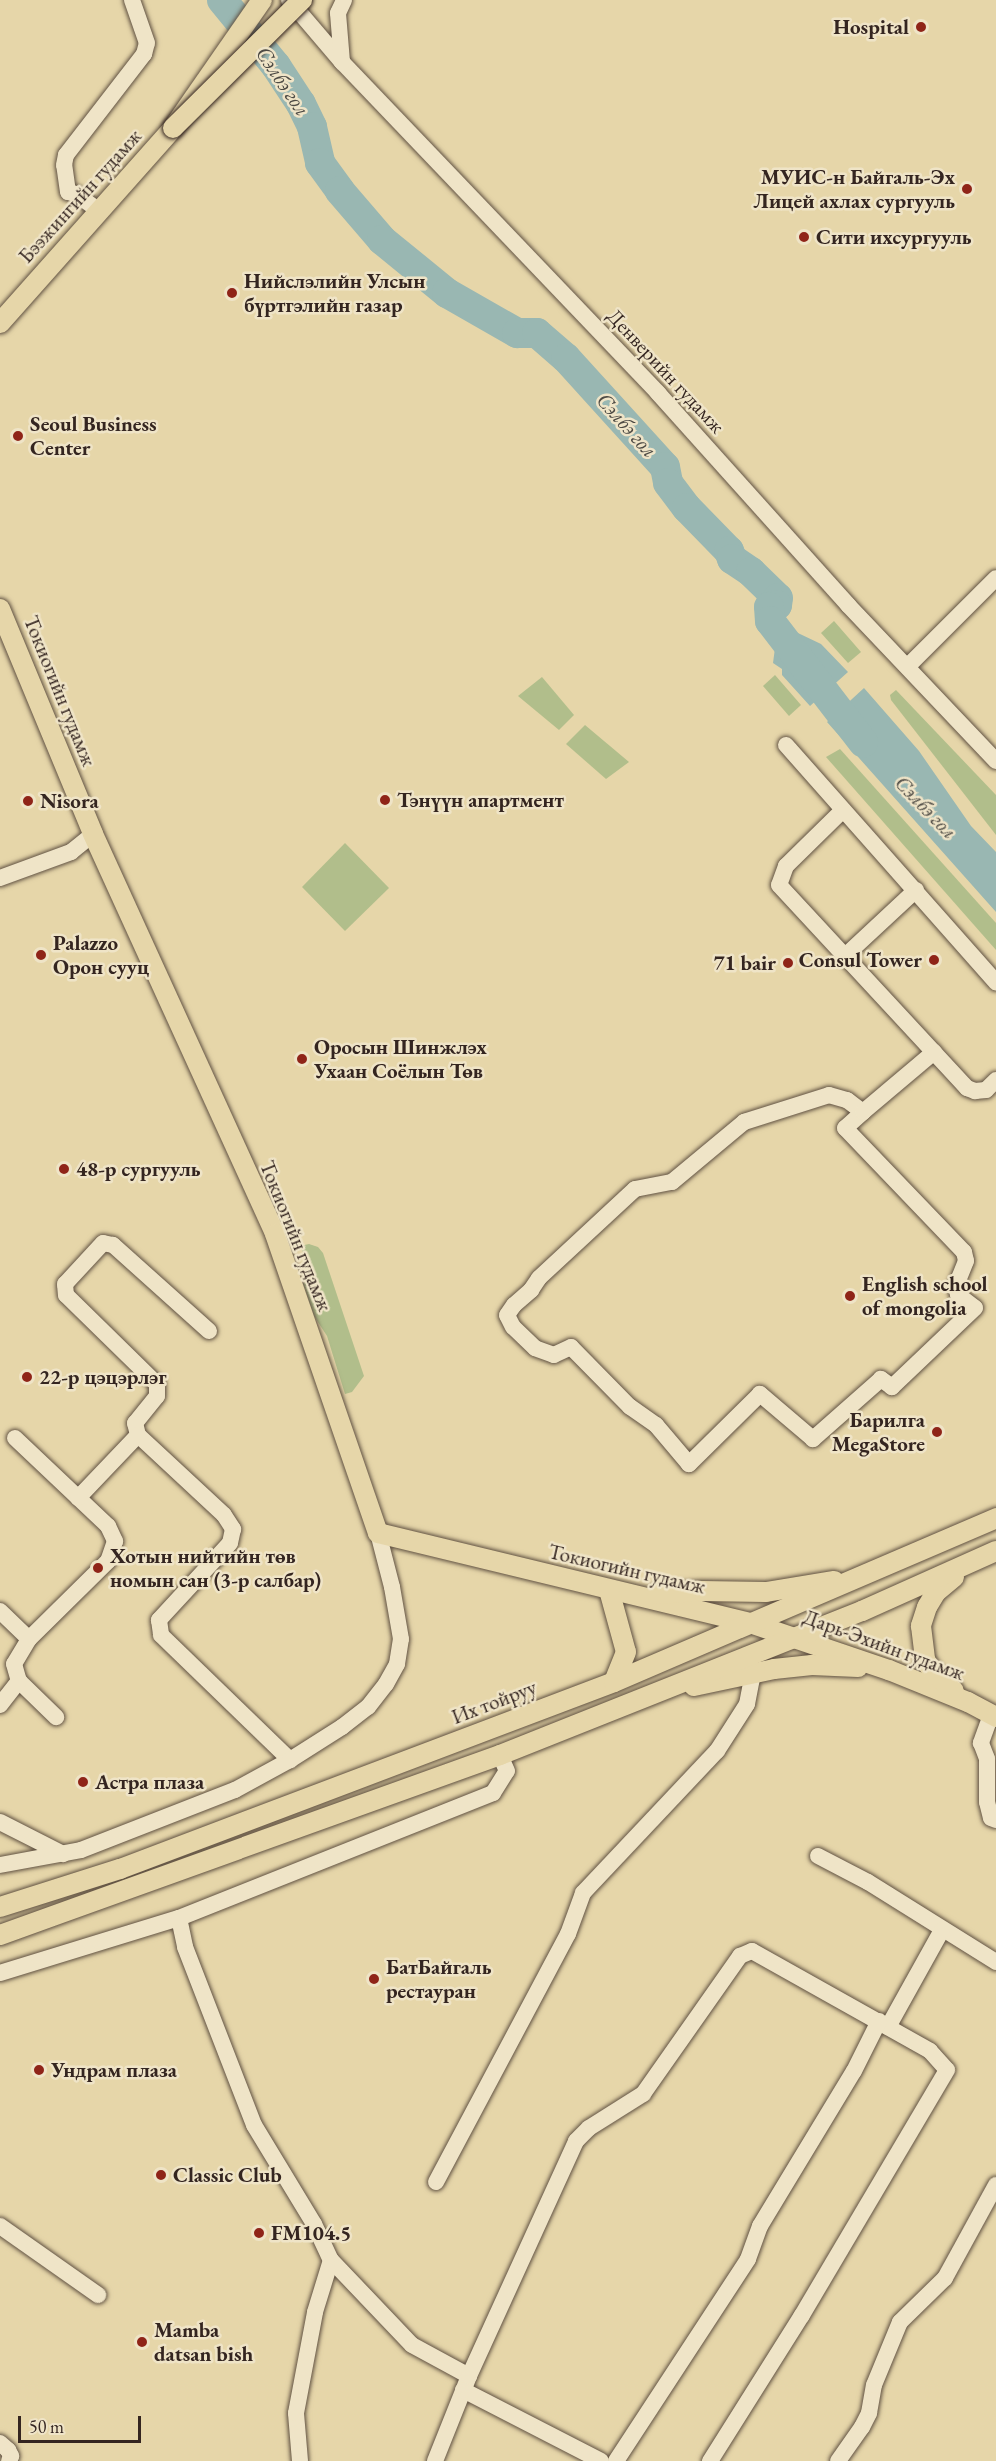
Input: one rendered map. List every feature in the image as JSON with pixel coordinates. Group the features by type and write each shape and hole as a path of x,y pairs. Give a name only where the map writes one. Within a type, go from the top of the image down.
{"main road":[{"name":"Бээжингийн гудамж","path":"173,128 262,0"},
{"name":"Бээжингийн гудамж","path":"0,323 173,128 302,0"},
{"name":"Токиогийн гудамж","path":"0,609 93,834 275,1234 378,1533 753,1624"},
{"name":"Их тойруу","path":"0,1907 120,1869 614,1683 996,1518"},
{"path":"0,1935 500,1755 794,1637 966,1566 996,1551"},
{"path":"966,1566 936,1592 927,1607 921,1626 925,1660 933,1672 968,1702"},
{"path":"639,1596 701,1591 776,1592 863,1577"},
{"path":"609,1590 626,1652 614,1683"},
{"name":"Дарь-Эхийн гудамж","path":"753,1624 889,1670 968,1702 994,1716"},
{"path":"645,1695 774,1670 839,1665 889,1670"}],"street":[{"path":"98,210 76,194 68,192 64,165 66,155 144,54 147,43 132,0"},
{"name":"Денверийн гудамж","path":"289,0 342,62 658,393 848,605 996,761"},
{"path":"342,62 338,13 344,0"},
{"path":"908,666 996,578"},
{"path":"786,745 996,982"},
{"path":"843,810 786,866 779,885 967,1088 986,1090 996,1080"},
{"path":"0,878 71,852 93,834"},
{"path":"846,956 916,890"},
{"path":"863,1112 847,1100 829,1095 744,1122 672,1182 635,1189 539,1278 531,1290 514,1305 507,1315 513,1327 535,1348 554,1355 571,1347 630,1407 656,1425 689,1464 760,1394 813,1438 881,1379 892,1387 975,1308 958,1295 956,1287 966,1261 964,1252 845,1128 934,1052"},
{"path":"209,1331 113,1245 103,1243 65,1284 66,1295 157,1384 157,1396 135,1423 138,1436 224,1515 233,1529 230,1543 159,1620 161,1635 290,1760"},
{"path":"78,1498 138,1436"},
{"path":"15,1438 112,1533 115,1541 112,1555 29,1639 14,1664 20,1682 56,1717"},
{"path":"0,1864 63,1854 133,1831 236,1790 290,1760 342,1727 368,1707 386,1684 397,1664 401,1626 378,1533"},
{"path":"0,1611 29,1639"},
{"path":"436,2182 568,1934 583,1893 717,1751 747,1704 753,1674"},
{"path":"0,1705 20,1682"},
{"path":"994,1716 981,1743 987,1759 989,1810 991,1818 996,1820"},
{"path":"0,1973 179,1918 494,1793 507,1771 500,1755"},
{"path":"0,1822 63,1854"},
{"path":"818,1856 868,1882 996,1962"},
{"path":"179,1918 185,1947 254,2125 314,2224 332,2260 412,2345 466,2383 601,2461"},
{"path":"616,2461 747,2259 760,2226 942,1930"},
{"path":"435,2461 466,2383 576,2141 588,2128 643,2094 740,1956 752,1951 930,2051 946,2070 802,2315 710,2461"},
{"path":"838,2461 869,2413 874,2385 900,2322 945,2278 996,2185"},
{"path":"0,2226 98,2295"},
{"path":"300,2461 296,2414 315,2312 332,2260"},
{"path":"0,2443 11,2456 9,2461"}],"green space":[{"path":"834,621 861,652 848,663 821,633"},
{"path":"775,675 801,705 789,716 763,686"},
{"path":"542,677 574,715 559,730 518,696"},
{"path":"896,690 996,795 996,835 891,700 890,695"},
{"path":"585,725 629,762 606,779 566,744"},
{"path":"840,749 996,923 996,950 826,757"},
{"path":"345,843 389,888 345,931 302,887"},
{"path":"309,1244 318,1247 323,1253 364,1376 352,1392 345,1394 327,1336 314,1316 303,1283 315,1280 300,1246"}],"water":[{"path":"766,612 776,618 779,624 821,644 848,672 810,706 782,675 782,669 773,663 775,648"},
{"path":"864,688 919,751 971,826 996,852 996,912 827,722"}],"waterway":[{"name":"Сэлбэ гол","path":"222,0 276,66 301,104 312,127 320,163 340,191 382,240 447,293 517,333 537,333 566,358 665,467 668,483 687,508 729,551 732,559 751,572 778,598 777,605 769,607 770,621 863,742"}],"place":[{"name":"Hospital","path":"921,27"},
{"name":"МУИС-н Байгаль-Эх Лицей ахлах сургууль","path":"967,189"},
{"name":"Сити ихсургууль","path":"804,237"},
{"name":"Нийслэлийн Улсын бүртгэлийн газар","path":"232,293"},
{"name":"Seoul Business Center","path":"18,436"},
{"name":"Тэнүүн апартмент","path":"385,800"},
{"name":"Nisora","path":"28,801"},
{"name":"Palazzo Орон сууц","path":"41,955"},
{"name":"Consul Tower","path":"934,960"},
{"name":"71 bair","path":"788,963"},
{"name":"Оросын Шинжлэх Ухаан Соёлын Төв","path":"302,1059"},
{"name":"48-р сургууль","path":"64,1169"},
{"name":"English school of mongolia","path":"850,1296"},
{"name":"22-р цэцэрлэг","path":"27,1377"},
{"name":"Барилга MegaStore","path":"937,1432"},
{"name":"Хотын нийтийн төв номын сан (3-р салбар)","path":"98,1568"},
{"name":"Астра плаза","path":"83,1782"},
{"name":"БатБайгаль рестауран","path":"374,1979"},
{"name":"Ундрам плаза","path":"39,2070"},
{"name":"Classic Club","path":"161,2175"},
{"name":"FM104.5","path":"259,2233"},
{"name":"Mamba datsan bish","path":"142,2342"}]}
